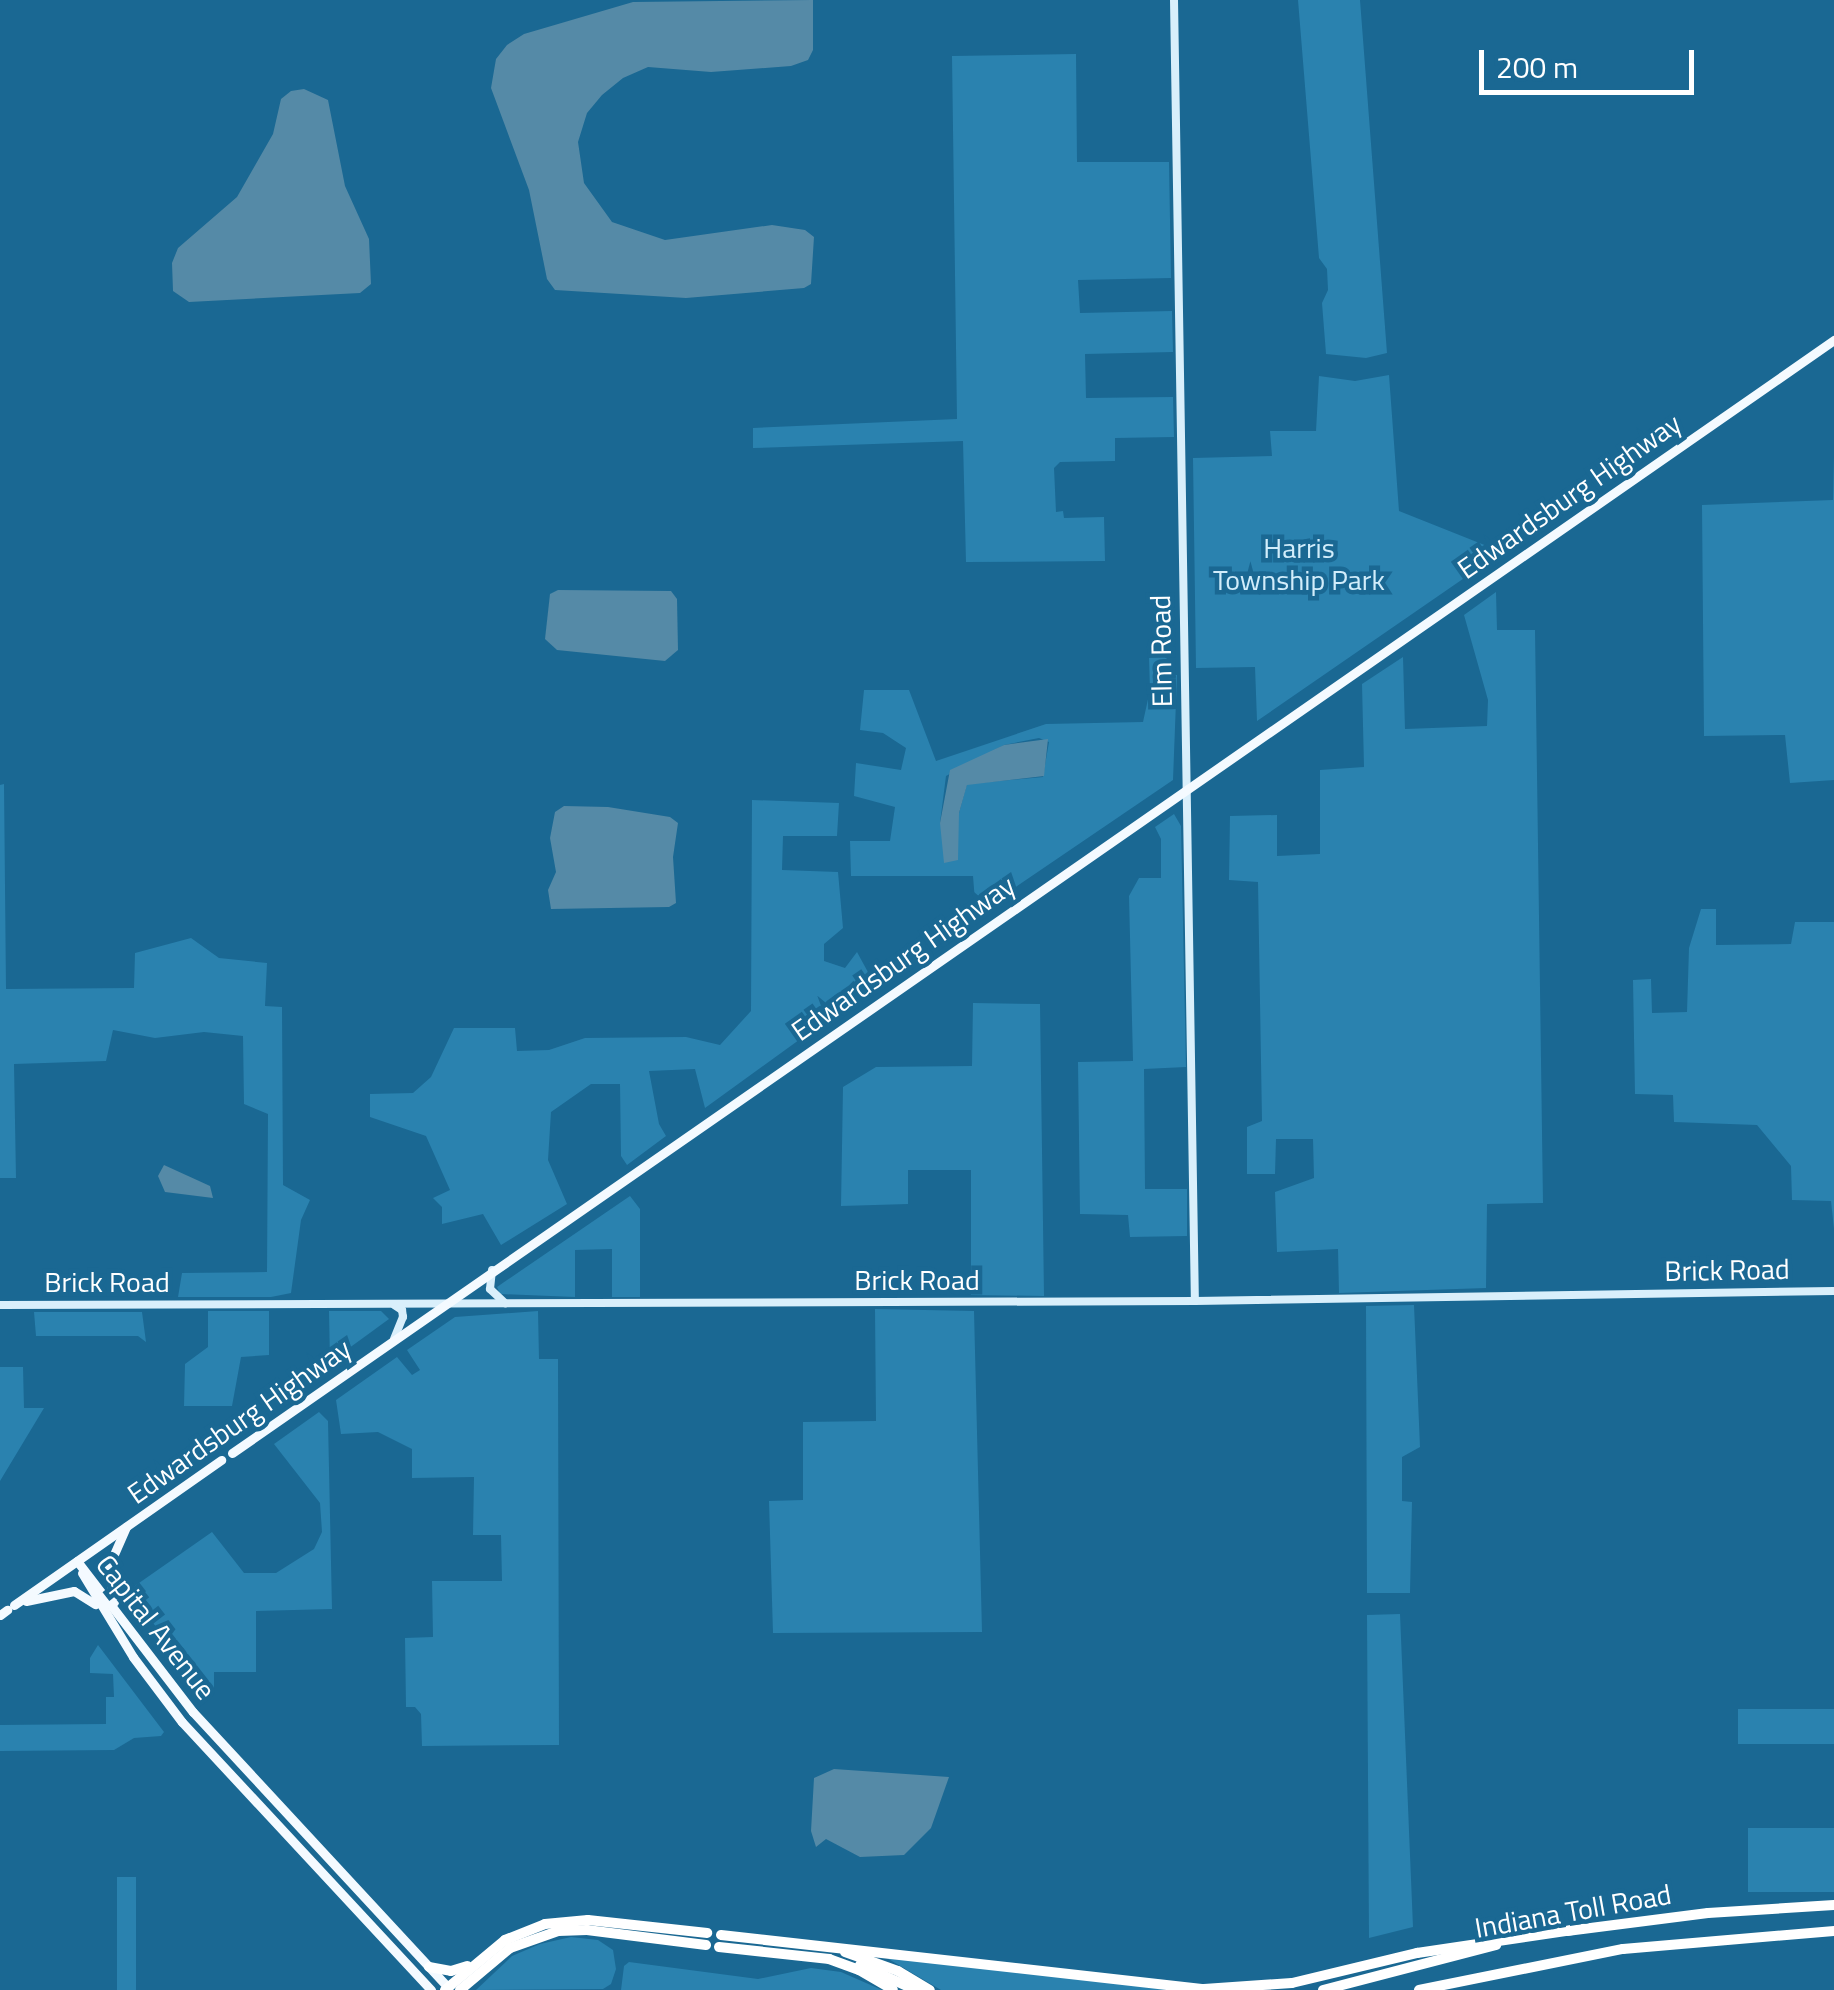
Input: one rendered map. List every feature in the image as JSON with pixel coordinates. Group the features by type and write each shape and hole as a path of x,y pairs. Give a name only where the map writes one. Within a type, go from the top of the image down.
{"highway":[{"name":"Indiana Toll Road","path":"1324,1990 1437,1958 1572,1930 1708,1913 1834,1905"},
{"path":"588,1920 706,1939 558,1931 510,1948 452,1989 514,1935 557,1922 588,1920"},
{"path":"916,1990 867,1966 720,1941 822,1946 1170,1986 1235,1988 1292,1983 1514,1935 1572,1930"},
{"name":"Indiana Toll Road","path":"1419,1990 1623,1948 1834,1931"},
{"path":"822,1946 880,1962 930,1990"},
{"path":"430,1967 451,1972 486,1956"},
{"path":"829,1959 859,1970 893,1990"}],"main road":[{"name":"Edwardsburg Highway","path":"232,1453 1834,340"},
{"name":"Edwardsburg Highway","path":"7,1610 222,1460"},
{"path":"111,1612 108,1568 127,1526"},
{"name":"Capital Avenue","path":"76,1561 182,1722 431,1990"},
{"path":"7,1610 74,1591 111,1612"},
{"name":"Capital Avenue","path":"111,1612 193,1712 452,1989"}],"street":[{"name":"Elm Road","path":"1174,0 1194,1301"},
{"path":"492,1270 490,1289 505,1304"},
{"name":"Brick Road","path":"0,1305 1194,1301 1834,1290"},
{"path":"390,1304 399,1306 403,1317 393,1341"},
{"name":"Edwardsburg Highway","path":"222,1460 232,1453"}],"green space":[{"path":"1298,0 1360,0 1387,353 1366,358 1326,354 1322,303 1328,290 1327,269 1319,258"},
{"path":"1076,54 1077,162 1169,162 1171,278 1078,280 1080,313 1172,311 1173,352 1085,354 1086,398 1173,397 1174,437 1115,438 1115,461 1060,462 1054,468 1056,512 1063,511 1064,518 1104,517 1105,561 966,562 963,441 753,448 753,428 957,419 952,56"},
{"name":"Harris Township Park","path":"1389,375 1399,511 1502,552 1257,721 1255,667 1196,668 1193,458 1272,456 1270,431 1316,431 1319,376 1355,381"},
{"path":"1834,456 1834,780 1790,783 1785,735 1704,736 1702,505 1833,500"},
{"path":"1496,592 1497,630 1535,630 1543,1203 1487,1204 1486,1288 1339,1293 1338,1249 1277,1252 1275,1192 1314,1178 1313,1139 1276,1139 1275,1174 1247,1174 1247,1127 1262,1121 1258,882 1229,880 1230,816 1277,815 1277,856 1320,854 1320,770 1364,767 1362,684 1403,657 1405,729 1487,726 1488,700 1464,615"},
{"path":"1149,656 1163,656 1170,661 1170,674 1177,675 1173,780 976,914 973,876 851,876 850,841 890,841 895,807 854,796 856,763 901,770 906,748 883,733 860,730 864,690 909,690 936,761 1046,724 1143,722 1150,690","holes":["1039,738 1049,742 1043,777 967,784 959,813 940,823 946,776 1004,745"]},
{"path":"4,784 6,989 134,988 135,953 191,938 219,958 267,963 265,1006 282,1007 283,1185 310,1200 301,1220 291,1293 271,1297 178,1297 182,1273 267,1272 268,1114 244,1104 243,1036 204,1032 155,1038 113,1030 106,1061 14,1064 16,1178 0,1178 0,785"},
{"path":"752,800 839,803 837,836 783,836 782,870 838,872 843,928 824,944 824,961 845,968 857,952 875,985 705,1108 695,1069 649,1071 659,1124 666,1136 627,1165 621,1156 620,1084 591,1084 551,1112 548,1160 567,1204 501,1245 483,1214 442,1224 442,1207 433,1198 450,1190 426,1136 370,1117 370,1094 413,1093 431,1077 454,1028 515,1028 517,1051 549,1050 585,1038 686,1037 720,1045 751,1011"},
{"path":"1174,814 1181,826 1186,1067 1144,1069 1145,1189 1187,1189 1187,1236 1130,1237 1128,1215 1080,1214 1078,1062 1133,1061 1129,896 1139,878 1161,878 1161,839 1155,827"},
{"path":"1701,909 1716,909 1716,945 1791,944 1795,922 1834,922 1834,1229 1831,1201 1792,1200 1791,1166 1757,1125 1674,1122 1673,1095 1635,1094 1633,980 1651,979 1652,1013 1687,1012 1689,948"},
{"path":"973,1003 1040,1004 1044,1296 971,1295 971,1170 908,1170 908,1204 841,1206 843,1087 876,1067 972,1066"},
{"path":"630,1196 640,1209 640,1297 612,1297 612,1249 575,1250 575,1297 500,1294 497,1287"},
{"path":"1414,1305 1420,1447 1402,1457 1402,1501 1412,1502 1410,1593 1367,1593 1366,1306"},
{"path":"875,1309 974,1311 982,1632 773,1633 769,1501 803,1500 803,1422 876,1421"},
{"path":"208,1311 269,1311 269,1355 241,1357 232,1406 184,1406 185,1364 208,1347"},
{"path":"329,1311 381,1311 389,1319 330,1362"},
{"path":"538,1311 539,1359 558,1359 559,1745 422,1746 421,1714 415,1707 406,1707 405,1638 433,1637 432,1581 502,1581 501,1535 473,1535 474,1477 412,1478 412,1449 378,1432 341,1434 336,1400 397,1357 412,1375 420,1370 407,1350 455,1317"},
{"path":"34,1312 142,1312 146,1342 138,1336 36,1336"},
{"path":"0,1367 23,1367 24,1408 44,1408 0,1481"},
{"path":"319,1412 328,1421 332,1609 256,1611 256,1672 214,1672 214,1691 203,1691 129,1590 212,1532 244,1573 276,1573 314,1549 322,1532 320,1503 274,1444"},
{"path":"1400,1614 1413,1927 1369,1938 1367,1615"},
{"path":"98,1645 164,1732 161,1736 134,1738 114,1750 0,1751 0,1725 106,1724 106,1697 114,1697 113,1674 90,1673 90,1658"},
{"path":"1738,1709 1834,1709 1834,1744 1738,1744"},
{"path":"1748,1828 1834,1828 1834,1892 1748,1892"},
{"path":"117,1877 136,1877 136,1990 117,1990"},
{"path":"571,1937 598,1940 613,1950 616,1969 611,1984 603,1989 476,1990 512,1956"},
{"path":"885,1957 1172,1990 941,1990"},
{"path":"629,1962 758,1979 811,1968 841,1972 882,1990 621,1990 624,1966"}],"shaded area":[{"path":"813,0 813,50 808,60 791,66 711,72 648,67 623,78 602,95 587,113 578,142 584,183 612,222 665,240 772,225 805,230 814,237 811,284 804,288 686,298 555,290 547,279 529,190 491,88 496,59 507,45 524,34 633,2"},
{"path":"304,89 328,100 345,186 369,239 371,284 360,293 189,302 173,291 172,263 178,248 237,197 273,134 281,99 291,91"},
{"path":"558,590 671,591 677,599 678,650 665,661 557,650 545,639 550,594"},
{"path":"1048,739 1044,776 967,785 959,813 958,860 944,863 940,823 950,770 1004,745"},
{"path":"564,806 608,807 670,817 678,823 673,857 676,903 669,907 551,909 548,890 556,872 550,838 555,812"},
{"path":"164,1165 210,1186 213,1198 165,1192 158,1176"},
{"path":"834,1769 949,1777 931,1828 904,1855 860,1857 826,1839 816,1847 811,1831 814,1778"}]}
